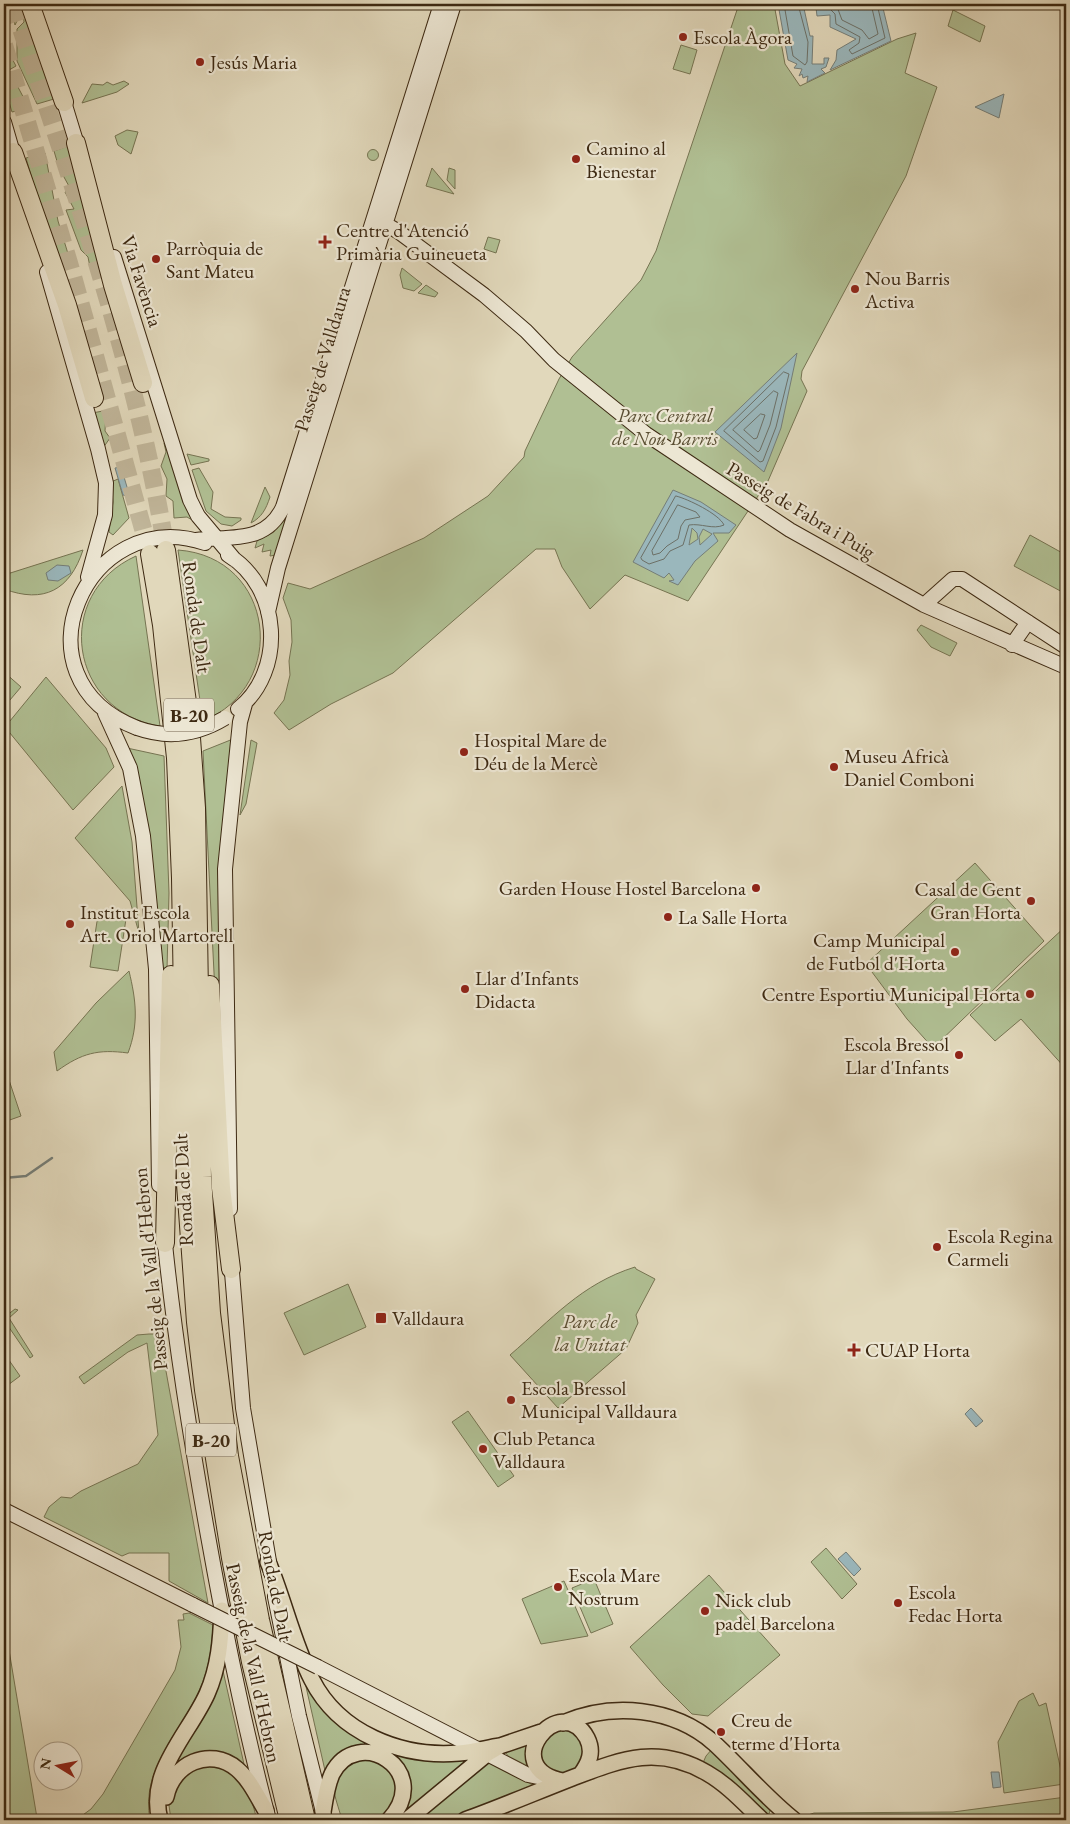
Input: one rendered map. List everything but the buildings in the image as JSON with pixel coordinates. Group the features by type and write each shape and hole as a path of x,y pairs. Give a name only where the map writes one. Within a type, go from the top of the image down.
{"highway":[{"path":"30,4 64,102"},
{"path":"76,143 113,285 143,383"},
{"path":"13,152 67,305 94,398"},
{"name":"Ronda de Dalt","path":"289,1820 251,1662 204,1390 186,1184 181,878 173,726 162,625 158,552 190,724 196,808 202,1177 211,1313 229,1456 260,1620 306,1820"},
{"path":"164,1243 172,963 181,878"},
{"path":"198,891 209,963 221,1188 231,1269"}],"main road":[{"path":"268,1562 311,1678 332,1710 350,1725 373,1738 409,1750 446,1754 490,1750 541,1732 550,1726 585,1715 624,1710 662,1716 682,1723 713,1743 794,1820"},
{"path":"160,1820 158,1793 165,1768 203,1702 215,1672 219,1655 222,1610"},
{"path":"563,1723 579,1729 588,1742 590,1756 581,1774"},
{"path":"541,1732 534,1749 537,1764 547,1776 563,1781"},
{"path":"407,1820 490,1750"},
{"path":"324,1816 331,1777 338,1765 353,1754 375,1753 394,1764 402,1778 403,1797 399,1808 389,1820"},
{"path":"465,1820 479,1817 563,1781 628,1758 654,1757 675,1760 692,1766 715,1778 762,1820"},
{"path":"169,1820 165,1798 171,1781 182,1768 200,1760 223,1761 238,1769 249,1782 267,1815"}],"street":[{"name":"Via Favència","path":"36,4 76,143 190,500 198,516 256,584 268,612"},
{"name":"Passeig de Valldaura","path":"268,612 278,568 380,221 441,4"},
{"name":"Passeig de Valldaura","path":"196,540 246,537 259,534 268,528 281,512 454,4"},
{"path":"4,122 104,474 107,499 105,515 85,585 72,622 73,658 86,691 105,713 137,728 162,734 183,734 205,729 245,704 259,686 269,657 271,630 268,612"},
{"name":"Passeig de Fabra i Puig","path":"380,221 484,295 575,377 663,446 790,530 924,605 1066,667"},
{"path":"85,585 101,567 130,547 161,538 196,540 234,559"},
{"path":"924,605 953,579 962,579 1066,647"},
{"path":"1012,645 1028,622"},
{"name":"Passeig de la Vall d'Hebron","path":"245,704 237,740 225,869 231,1269 243,1408 268,1562 298,1711 324,1816"},
{"name":"Passeig de la Vall d'Hebron","path":"105,713 130,768 143,836 156,969 158,1158 164,1243 174,1333 222,1610 267,1815"},
{"path":"4,1510 490,1750 535,1778 563,1781"}],"green space":[{"path":"4,4 7,4 9,40 4,27"},
{"path":"11,4 16,4 19,17 15,25"},
{"path":"22,4 25,4 54,99 37,104 17,61 17,29 24,22"},
{"name":"Parc Central de Nou Barris","path":"739,4 774,4 785,64 800,86 897,39 916,33 905,73 937,87 906,176 802,371 801,379 807,391 768,481 688,601 625,575 590,609 562,567 555,549 536,549 393,673 331,704 289,730 274,713 284,700 290,675 291,620 283,598 288,583 310,589 424,538 488,496 524,457 525,451 559,379 572,357 641,280 656,251"},
{"path":"953,10 985,26 980,42 948,26"},
{"path":"4,36 7,49 16,66 9,70 29,108 12,112 4,85"},
{"path":"681,45 697,50 690,74 673,69"},
{"path":"124,81 129,84 117,92 82,103 92,84 103,85 107,82 113,85"},
{"path":"127,130 138,132 131,154 118,145 115,136"},
{"path":"68,146 104,263 90,267 88,257 81,250 66,210 74,209 65,192 70,188 59,168 54,151"},
{"path":"373,149 379,155 373,161 367,155"},
{"path":"45,153 58,221 69,257 56,260 26,158"},
{"path":"432,168 454,194 426,186"},
{"path":"449,168 455,170 455,189 447,180"},
{"path":"488,237 500,240 496,253 484,249"},
{"path":"402,268 422,284 414,291 403,288 400,275"},
{"path":"426,285 438,293 435,297 418,293"},
{"path":"322,401 276,555 270,556 271,550 262,552 264,544 255,548 257,541 274,532 286,516"},
{"path":"106,412 105,431 110,438 103,448 92,413"},
{"path":"164,443 168,444 199,524 187,517 174,518 173,501 166,496 167,479 161,466 166,452"},
{"path":"187,454 209,459 209,461 191,465"},
{"path":"199,468 213,492 211,509 225,517 241,518 241,520 232,526 221,524 206,511 192,470"},
{"path":"118,479 129,518 113,535 109,532 113,502 111,482"},
{"path":"265,487 270,497 261,515 251,523"},
{"path":"1030,535 1066,555 1066,594 1014,566"},
{"path":"83,550 78,564 71,575 54,590 43,594 31,595 4,589 4,575"},
{"path":"178,550 210,558 235,575 251,598 260,625 259,653 249,680 231,704 203,721"},
{"path":"136,556 160,726 129,716 106,699 90,676 82,650 83,623 92,597 109,574"},
{"path":"921,625 957,643 950,656 931,647 917,630"},
{"path":"4,672 21,687 4,707"},
{"path":"46,677 106,748 114,767 73,810 5,727"},
{"path":"233,739 224,1174 203,751"},
{"path":"251,740 257,743 246,804 240,815"},
{"path":"127,748 164,756 169,893 164,1084 160,1027"},
{"path":"122,786 132,842 139,933 130,901 75,838"},
{"name":"Camp Municipal de Futbol d'Horta","path":"975,863 1044,941 933,1048 907,1019 866,964"},
{"path":"98,915 126,919 118,971 90,967"},
{"name":"Centre Esportiu Municipal Horta","path":"1066,926 1066,1069 1021,1019 995,1041 970,1015"},
{"path":"129,971 133,992 135,1022 128,1053 99,1052 83,1056 57,1071 54,1052 96,1003"},
{"path":"4,1065 21,1116 4,1122"},
{"name":"Parc de la Unitat","path":"635,1267 655,1279 636,1315 638,1323 626,1349 558,1408 510,1355 583,1293 616,1274"},
{"path":"348,1284 366,1327 304,1355 284,1313"},
{"path":"15,1309 18,1310 9,1318 33,1356 30,1358 4,1320"},
{"path":"156,1334 160,1338 208,1603 169,1581 169,1553 129,1553 122,1556 44,1517 49,1507 61,1497 71,1498 81,1491 138,1464 158,1435 147,1343 128,1352 84,1384 79,1377 137,1335"},
{"path":"4,1353 20,1376 4,1388"},
{"name":"Club Petanca Valldaura","path":"468,1411 514,1476 498,1487 452,1422"},
{"path":"826,1548 857,1584 842,1599 811,1562"},
{"name":"Nick club padel Barcelona","path":"709,1575 780,1655 708,1716 692,1714 663,1685 630,1647"},
{"path":"594,1579 613,1624 591,1633 572,1588"},
{"path":"564,1581 588,1636 541,1644 522,1599"},
{"path":"189,1613 213,1625 210,1657 200,1689 156,1767 148,1801 150,1820 76,1820 91,1809 103,1794 175,1670 181,1647 178,1620 184,1620 183,1614"},
{"path":"4,1620 37,1818 4,1820"},
{"path":"221,1662 246,1773 229,1760 176,1770 159,1799"},
{"path":"302,1669 345,1725 468,1759 468,1761 397,1820 406,1792 374,1749 326,1775"},
{"path":"1033,1693 1039,1706 1046,1703 1064,1784 1004,1793 998,1742 1019,1701"},
{"path":"563,1730 575,1734 581,1740 585,1752 581,1764 575,1770 563,1774 551,1770 545,1764 541,1752 545,1740 551,1734"},
{"path":"531,1740 534,1769 508,1756 504,1750"},
{"path":"712,1749 771,1807 769,1814 702,1765"},
{"path":"488,1759 536,1787 450,1820 415,1820"},
{"path":"384,1760 400,1787 384,1820 342,1820 334,1789 341,1769 348,1761"},
{"path":"225,1765 250,1794 257,1820 171,1820 168,1798 188,1767"},
{"path":"1066,1797 1066,1820 806,1819 808,1815 814,1813 953,1812"}],"water":[{"path":"778,4 803,4 810,36 813,36 812,64 824,64 824,58 829,58 826,67 821,69 825,73 807,82 808,76 803,78 802,74 799,76 802,69 794,68 797,64 788,60"},
{"path":"836,4 882,4 891,41 830,70 836,60 837,50 856,39 830,27 830,15 817,16 816,8"},
{"path":"1004,94 999,118 975,107"},
{"path":"797,353 781,428 764,472 715,432"},
{"path":"121,467 130,497 123,495 115,468"},
{"path":"673,490 701,502 736,525 729,533 713,533 718,541 695,561 678,585 669,581 674,580 669,573 664,578 633,562","holes":["692,528 697,533 698,539 689,545","703,529 712,534 700,545 699,537"]},
{"path":"57,565 69,566 71,573 58,581 48,580 46,573"},
{"path":"971,1408 983,1421 976,1427 965,1414"},
{"path":"846,1552 861,1569 854,1576 838,1559"},
{"path":"991,1772 999,1772 1001,1787 993,1788"}],"waterway":[{"path":"4,1178 26,1176 52,1158"}],"tunnel":[{"path":"13,4 79,207 120,343 138,411 166,550"},
{"path":"4,45 72,273 150,554"}],"place":[{"name":"Escola Àgora","path":"683,37"},
{"name":"Jesús Maria","path":"200,62"},
{"name":"Camino al Bienestar","path":"576,159"},
{"name":"Centre d'Atenció Primària Guineueta","path":"325,242"},
{"name":"Parròquia de Sant Mateu","path":"156,259"},
{"name":"Nou Barris Activa","path":"855,289"},
{"name":"Hospital Mare de Déu de la Mercè","path":"464,752"},
{"name":"Museu Africà Daniel Comboni","path":"834,767"},
{"name":"Garden House Hostel Barcelona","path":"756,888"},
{"name":"Casal de Gent Gran Horta","path":"1031,901"},
{"name":"La Salle Horta","path":"668,917"},
{"name":"Institut Escola Art. Oriol Martorell","path":"70,924"},
{"name":"Camp Municipal de Futbol d'Horta","path":"955,952"},
{"name":"Llar d'Infants Didacta","path":"465,989"},
{"name":"Centre Esportiu Municipal Horta","path":"1030,994"},
{"name":"Escola Bressol Llar d'Infants","path":"959,1055"},
{"name":"Escola Regina Carmeli","path":"937,1247"},
{"name":"Valldaura","path":"381,1318"},
{"name":"CUAP Horta","path":"854,1350"},
{"name":"Escola Bressol Municipal Valldaura","path":"511,1400"},
{"name":"Club Petanca Valldaura","path":"483,1449"},
{"name":"Escola Mare Nostrum","path":"558,1587"},
{"name":"Escola Fedac Horta","path":"898,1603"},
{"name":"Nick club padel Barcelona","path":"705,1611"},
{"name":"Creu de terme d'Horta","path":"721,1732"}]}
